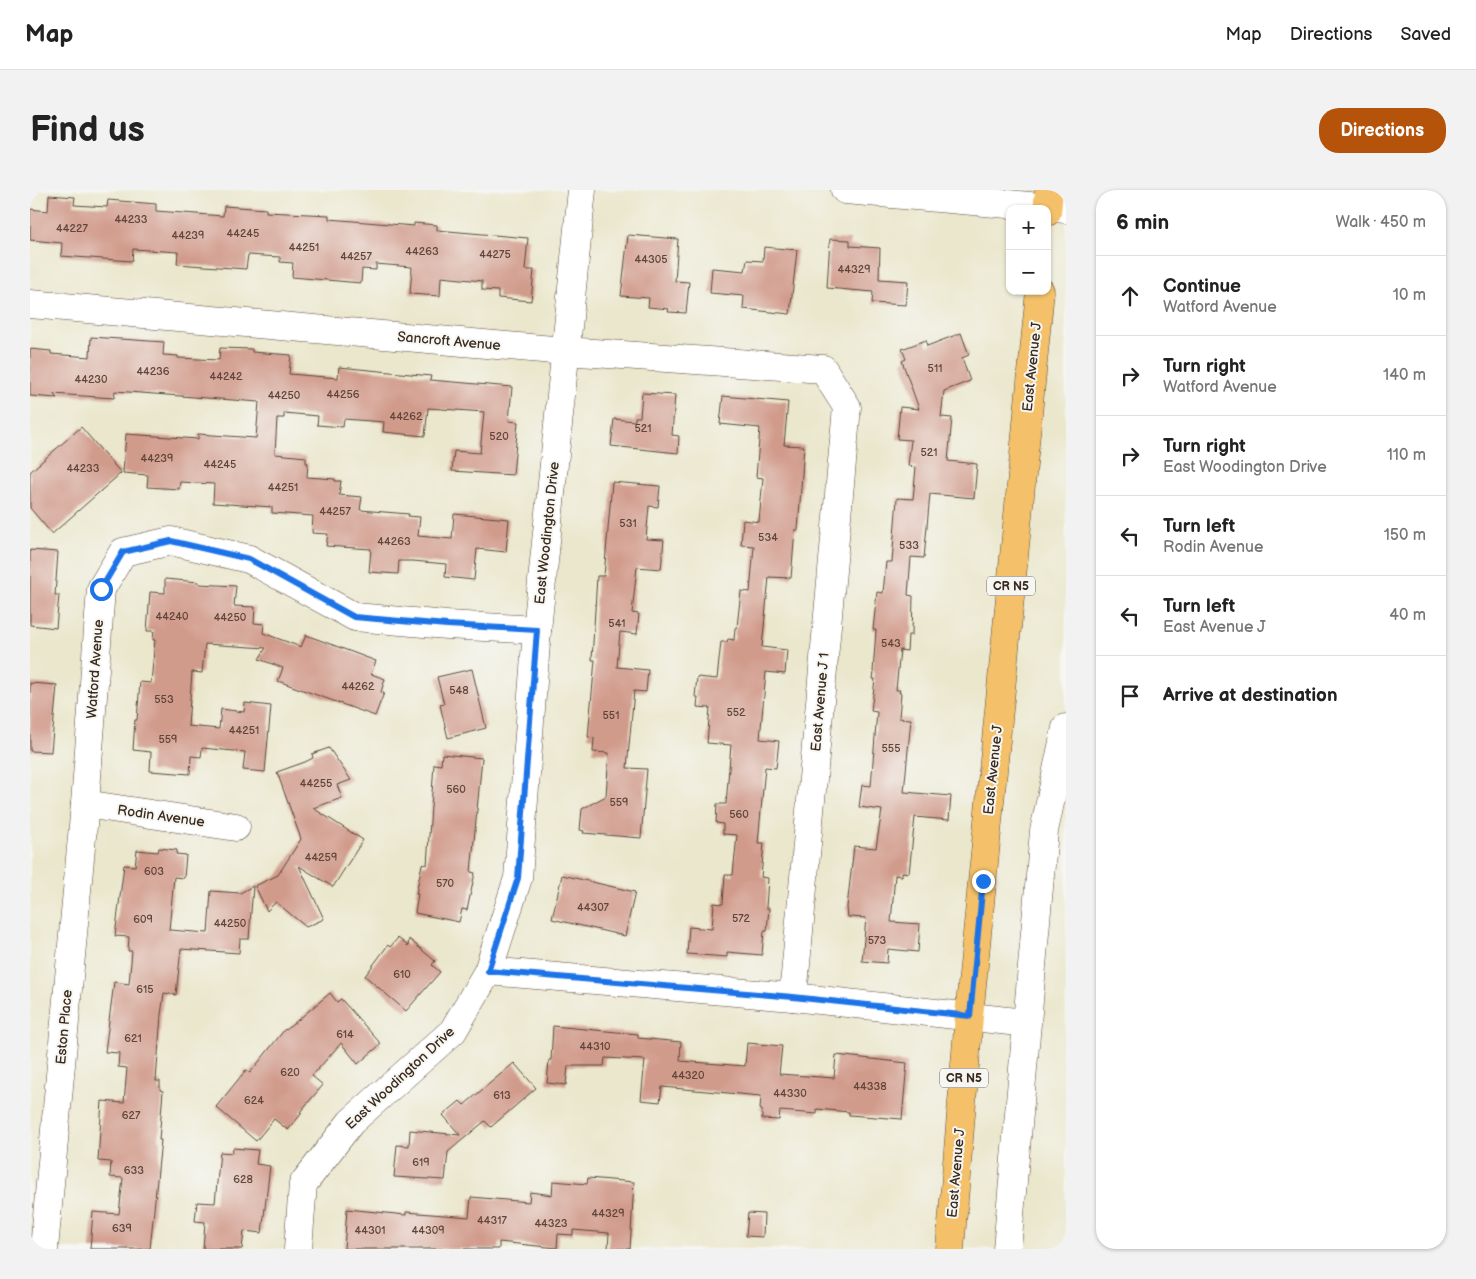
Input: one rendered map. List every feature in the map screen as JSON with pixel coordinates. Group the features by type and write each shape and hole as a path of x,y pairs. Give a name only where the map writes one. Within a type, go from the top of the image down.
{"main road":[{"name":"East Avenue J","path":"950,1249 970,1016 1040,295"}],"street":[{"name":"East Woodington Drive","path":"298,1249 303,1184 351,1122 453,1031 488,971 518,878 537,630 582,190"},
{"path":"845,190 1052,205"},
{"name":"Sancroft Avenue","path":"30,304 565,351 823,369 847,407"},
{"name":"East Avenue J 1","path":"793,997 847,407"},
{"name":"Watford Avenue","path":"85,804 101,589 123,552 171,541 249,559 354,617 537,630"},
{"path":"1008,1249 1026,1022 1044,831 1066,728"},
{"name":"Rodin Avenue","path":"85,804 236,827"},
{"name":"Eston Place","path":"44,1249 85,804"},
{"path":"488,971 793,997 1026,1022"}],"building":[{"path":"49,195 75,197 74,205 107,207 108,200 156,204 156,211 223,216 224,206 266,209 266,212 329,215 329,219 414,226 414,223 437,225 437,230 528,238 525,270 534,270 531,301 498,298 498,291 482,290 482,281 441,277 440,296 410,294 412,267 376,264 376,270 362,269 361,283 292,277 293,263 280,262 280,257 248,255 246,269 177,264 178,252 133,249 132,261 61,256 62,243 30,240 30,209 48,211"},
{"path":"628,235 678,239 675,281 689,282 686,313 668,312 669,309 648,307 649,298 621,296"},
{"path":"830,239 850,240 850,246 880,248 879,279 908,281 906,305 872,303 873,292 827,288"},
{"path":"764,247 797,250 790,314 743,309 744,296 710,293 712,268 745,271 747,260 763,261"},
{"path":"961,333 969,355 962,358 970,381 944,391 941,417 952,418 948,461 977,464 974,498 930,494 924,558 911,557 908,595 913,596 912,635 908,635 907,651 900,650 896,690 900,690 899,693 901,693 899,718 911,719 904,792 951,796 949,820 915,817 909,873 902,872 902,876 895,875 891,922 920,924 918,952 888,949 887,963 862,961 866,918 848,917 847,907 854,846 876,848 882,810 859,807 862,785 871,786 877,712 871,711 875,679 873,679 873,672 876,630 873,630 877,592 883,593 886,562 892,562 897,498 913,499 916,467 908,466 911,440 897,439 900,407 919,409 902,361 906,359 902,349 926,340 927,346"},
{"path":"91,337 164,342 163,355 178,356 178,358 219,360 220,348 252,349 252,352 291,355 289,374 338,378 339,367 431,376 430,380 512,387 509,421 518,422 513,475 452,471 454,451 480,453 484,412 428,408 425,436 383,432 384,422 344,419 343,427 317,425 318,416 284,413 284,418 277,418 275,454 306,457 306,463 308,463 307,477 341,481 339,495 362,497 360,510 409,514 408,516 420,517 418,536 452,539 454,514 509,519 506,552 477,549 474,580 445,577 446,564 413,561 399,561 398,574 369,572 371,549 326,546 328,534 312,533 313,516 272,513 272,507 213,503 214,484 180,482 179,489 147,487 148,475 123,473 126,434 198,439 198,434 256,438 259,402 115,391 114,398 53,394 57,398 30,396 30,349 51,351 51,354 90,357"},
{"path":"642,393 675,395 672,435 679,436 678,453 611,446 614,419 635,421 635,417 640,417"},
{"path":"723,396 788,402 784,445 804,446 798,530 795,530 791,578 769,577 762,647 787,650 785,674 766,672 760,739 779,741 776,768 765,767 758,843 764,843 761,877 768,878 766,908 769,908 767,931 764,931 762,955 727,952 727,957 687,954 689,927 712,929 714,903 723,904 725,875 733,875 737,835 723,834 723,824 716,823 717,804 726,804 731,745 707,743 710,708 697,707 698,697 695,697 697,677 717,679 721,642 727,642 728,639 734,640 741,591 750,592 754,546 741,545 743,520 759,522 763,478 756,477 760,428 720,424"},
{"path":"81,427 121,473 52,534 30,508 30,472"},
{"path":"612,482 660,486 658,507 649,506 646,539 664,540 661,569 637,567 632,613 639,614 637,634 620,632 617,667 648,670 646,692 634,691 627,768 647,769 641,838 583,833 584,831 580,830 582,809 606,796 609,753 593,752 594,738 588,737 595,660 592,660 597,576 604,576"},
{"path":"30,550 58,552 55,595 59,595 56,628 30,625"},
{"path":"165,579 199,582 199,584 236,586 234,606 255,607 254,623 264,624 263,633 301,647 306,635 376,661 371,674 385,679 381,692 384,693 375,716 278,681 283,668 259,659 266,648 205,644 202,673 192,672 188,726 219,729 221,709 244,712 245,703 271,706 265,772 243,770 245,752 202,748 201,757 191,756 190,774 150,771 151,752 133,750 135,720 137,720 140,682 151,683 155,640 153,640 154,631 147,631 150,592 165,593"},
{"path":"472,669 486,728 448,738 440,705 444,704 437,677"},
{"path":"30,683 57,685 51,752 30,751"},
{"path":"329,748 351,780 337,785 342,798 313,808 363,840 333,887 299,866 324,919 306,927 276,902 267,911 255,886 278,875 301,839 277,772 305,762 313,758 312,754"},
{"path":"442,754 482,758 471,872 475,873 467,910 462,909 459,922 415,913 418,894 416,894 422,864 427,865 434,764 441,765"},
{"path":"159,848 177,850 176,854 186,855 184,878 174,877 169,930 208,933 211,891 240,893 253,886 249,939 240,939 239,953 181,949 176,995 164,993 161,1015 156,1081 160,1081 160,1090 163,1091 159,1140 161,1140 150,1249 90,1249 93,1212 119,1214 123,1178 110,1177 111,1162 98,1161 102,1101 124,1103 127,1068 118,1067 119,1053 105,1052 114,982 129,984 132,951 128,951 129,937 115,936 124,865 135,866 137,850 158,852"},
{"path":"562,875 635,892 625,936 552,919"},
{"path":"398,938 408,946 409,939 435,961 432,965 440,972 406,1011 365,976 388,945 390,947"},
{"path":"330,993 337,1002 341,999 381,1044 358,1064 341,1043 312,1076 323,1085 300,1112 302,1113 288,1130 274,1119 256,1141 216,1107 246,1070 250,1073 285,1029"},
{"path":"553,1026 638,1034 638,1038 681,1042 680,1061 745,1066 747,1043 782,1046 779,1074 834,1078 836,1055 907,1063 902,1119 849,1115 849,1112 817,1109 817,1114 780,1111 779,1120 762,1119 762,1110 760,1109 761,1096 662,1087 660,1102 641,1100 645,1060 605,1058 604,1066 568,1066 566,1085 547,1083 549,1060 551,1060"},
{"path":"514,1063 536,1088 491,1127 485,1121 448,1152 445,1180 394,1177 397,1145 409,1146 410,1130 460,1135 443,1115 460,1101 464,1105"},
{"path":"233,1148 258,1150 256,1164 270,1166 262,1233 244,1231 242,1249 203,1249 205,1222 195,1221 197,1202 215,1203 220,1152 232,1153"},
{"path":"588,1178 634,1182 630,1249 608,1249 609,1233 573,1230 573,1235 558,1234 557,1248 499,1242 499,1249 344,1249 347,1209 406,1215 406,1212 469,1217 471,1197 529,1202 530,1192 552,1195 553,1181 587,1184"},
{"path":"748,1213 764,1214 763,1237 746,1236"}],"route":[{"path":"101,589 123,552 171,541 249,559 354,617 537,630 518,878 488,971 793,997 970,1016 983,881"}]}
